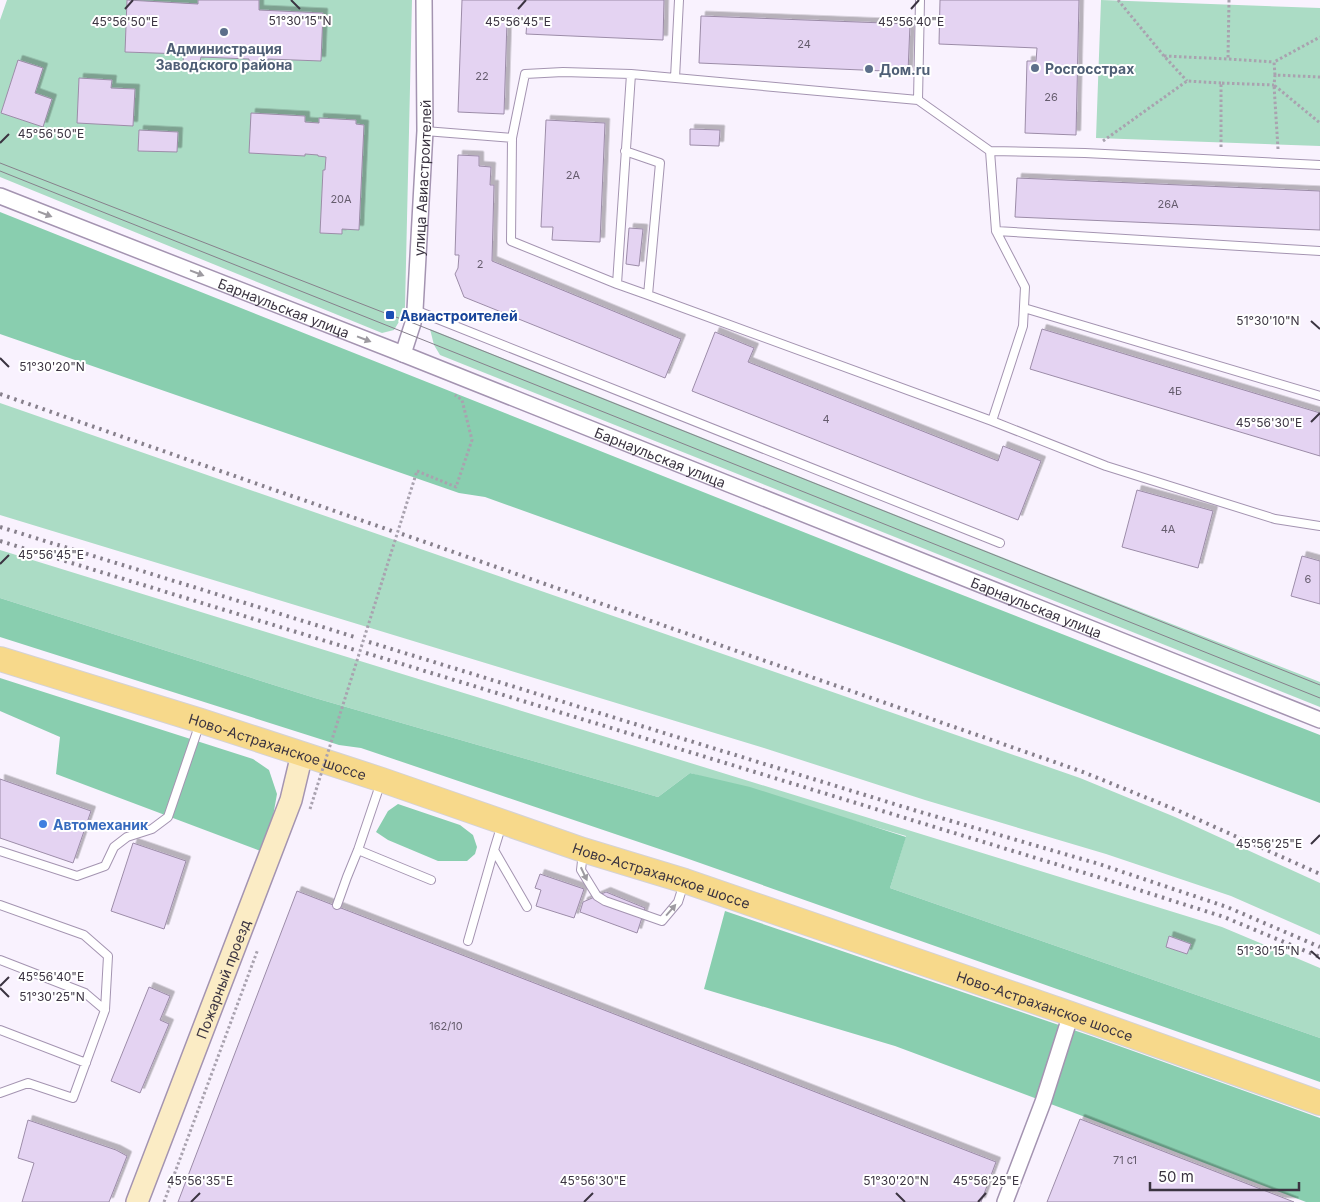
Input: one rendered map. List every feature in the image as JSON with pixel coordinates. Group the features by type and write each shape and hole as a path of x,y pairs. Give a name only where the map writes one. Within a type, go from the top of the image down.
{"main road":[{"name":"Ново-Астраханское шоссе","path":"0,659 201,721 382,780 583,850 685,881 1071,1014 1320,1103"}],"street":[{"name":"улица Авиастроителей","path":"403,354 415,310 425,131 424,0"},
{"name":"Барнаульская улица","path":"0,196 403,354 1320,720"},
{"name":"Пожарный проезд","path":"137,1202 291,800 302,754"},
{"path":"1005,1202 1043,1102 1071,1014"}],"lane":[{"path":"675,78 679,0"},
{"path":"918,100 920,0"},
{"path":"1320,164 1085,153 990,151 918,100 631,74 563,72 525,74 512,138 511,241 617,284 992,421 1106,466 1275,519 1320,526"},
{"path":"617,284 631,74"},
{"path":"425,131 512,138"},
{"path":"625,151 660,163 648,295"},
{"path":"990,151 996,231 1025,287 1023,326 992,421"},
{"path":"996,231 1320,251"},
{"path":"1024,308 1320,396"},
{"path":"415,310 1000,544"},
{"path":"0,851 77,876 105,866 114,846 127,837 152,829 168,816 201,721"},
{"path":"337,905 382,780"},
{"path":"468,941 503,822"},
{"path":"358,850 431,880"},
{"path":"494,850 527,907"},
{"path":"583,850 580,870 597,896 605,901 662,920 678,902 685,881"},
{"path":"0,905 84,935 108,956 105,1010 73,1098 28,1084 0,1092"},
{"path":"0,960 85,993 105,1010"},
{"path":"0,1030 86,1063"}],"path":[{"path":"1118,0 1187,81"},
{"path":"1228,60 1230,0"},
{"path":"1164,56 1274,62 1320,36"},
{"path":"1274,62 1278,162"},
{"path":"1275,75 1320,77"},
{"path":"1085,153 1187,81 1274,85 1320,123"},
{"path":"1221,83 1221,160"},
{"path":"310,809 417,472 456,487 472,440 462,400 455,395"},
{"path":"164,1202 261,940"}],"green space":[{"path":"7,0 412,0 405,307 394,330 382,333 0,177 0,20"},
{"path":"1101,0 1320,8 1320,146 1096,138"},
{"path":"0,212 919,578 1320,735 1320,803 898,645 485,497 459,493 0,334"},
{"path":"430,329 1320,682 1320,707 440,355 434,345"},
{"path":"0,403 1080,778 1175,817 1320,883 1320,935 1231,896 1106,854 0,515"},
{"path":"0,550 1222,927 1320,968 1320,1038 890,888 906,836 690,773 658,797 315,698 0,598"},
{"path":"0,598 315,698 658,797 690,773 750,787 906,837 890,888 1320,1038 1320,1082 683,857 361,748 339,745 0,637"},
{"path":"0,678 253,759 269,770 277,794 272,822 263,852 56,774 60,737 0,711"},
{"path":"398,804 460,825 473,835 477,847 475,854 467,861 438,861 388,840 376,832 388,811"},
{"path":"725,911 1094,1037 1320,1118 1320,1202 1306,1202 895,1046 704,989"}],"building":[{"path":"127,0 198,4 198,0 259,0 259,10 323,13 321,61 268,59 268,66 249,65 249,59 201,57 200,62 183,61 184,54 125,52"},
{"path":"462,0 664,0 663,40 526,34 527,22 507,21 504,114 458,112"},
{"path":"940,0 1079,0 1076,135 1025,133 1027,61 1036,61 1037,48 939,44"},
{"path":"701,16 910,24 908,72 699,63"},
{"path":"18,60 43,68 35,93 52,99 43,127 1,113"},
{"path":"79,78 112,80 111,88 135,89 133,126 77,123"},
{"path":"251,113 305,116 305,122 319,123 319,118 356,120 356,124 364,125 359,230 342,229 342,234 320,233 323,170 325,170 326,157 305,154 305,156 249,153"},
{"path":"546,120 605,123 600,242 552,240 553,227 541,227"},
{"path":"690,129 720,130 719,146 690,145"},
{"path":"139,130 178,132 177,152 138,151"},
{"path":"458,155 479,156 479,166 491,167 490,185 494,185 492,261 681,339 665,378 464,297 455,274 458,268 459,255 455,255"},
{"path":"1017,178 1320,191 1320,230 1015,217"},
{"path":"629,228 643,229 639,266 626,264"},
{"path":"1042,329 1320,413 1320,456 1030,369"},
{"path":"715,332 754,348 748,362 998,461 1003,446 1041,461 1018,520 692,391"},
{"path":"1137,490 1213,511 1198,568 1122,547"},
{"path":"1302,556 1320,561 1320,604 1291,596"},
{"name":"Автомеханик","path":"0,779 91,811 73,863 0,838"},
{"name":"Автомеханик","path":"133,843 186,861 164,929 111,911"},
{"path":"540,874 584,889 574,918 536,906 541,890 535,888"},
{"path":"297,891 996,1162 981,1202 178,1202"},
{"path":"606,892 645,908 637,933 580,912 583,902"},
{"path":"1169,936 1191,944 1187,954 1166,947"},
{"path":"149,987 170,996 160,1020 169,1024 140,1093 111,1081"},
{"path":"1080,1119 1294,1202 1047,1202"},
{"path":"28,1120 116,1150 127,1156 109,1202 22,1202 34,1163 18,1158"}],"tram line":[{"path":"0,163 413,323 1320,685"},
{"path":"0,171 1320,698"}],"railway":[{"path":"0,394 392,531"},
{"path":"0,527 358,638"},
{"path":"402,534 1083,772 1179,811 1320,874"},
{"path":"0,541 355,650"},
{"path":"369,642 917,811 1099,864 1227,907 1320,947"},
{"path":"366,653 1224,917 1320,957"}],"place":[{"name":"Администрация Заводского района","path":"224,32"},
{"name":"Росгосстрах","path":"1035,68"},
{"name":"Дом.ru","path":"869,69"},
{"name":"Авиастроителей","path":"390,315"},
{"name":"Автомеханик","path":"43,824"}]}
